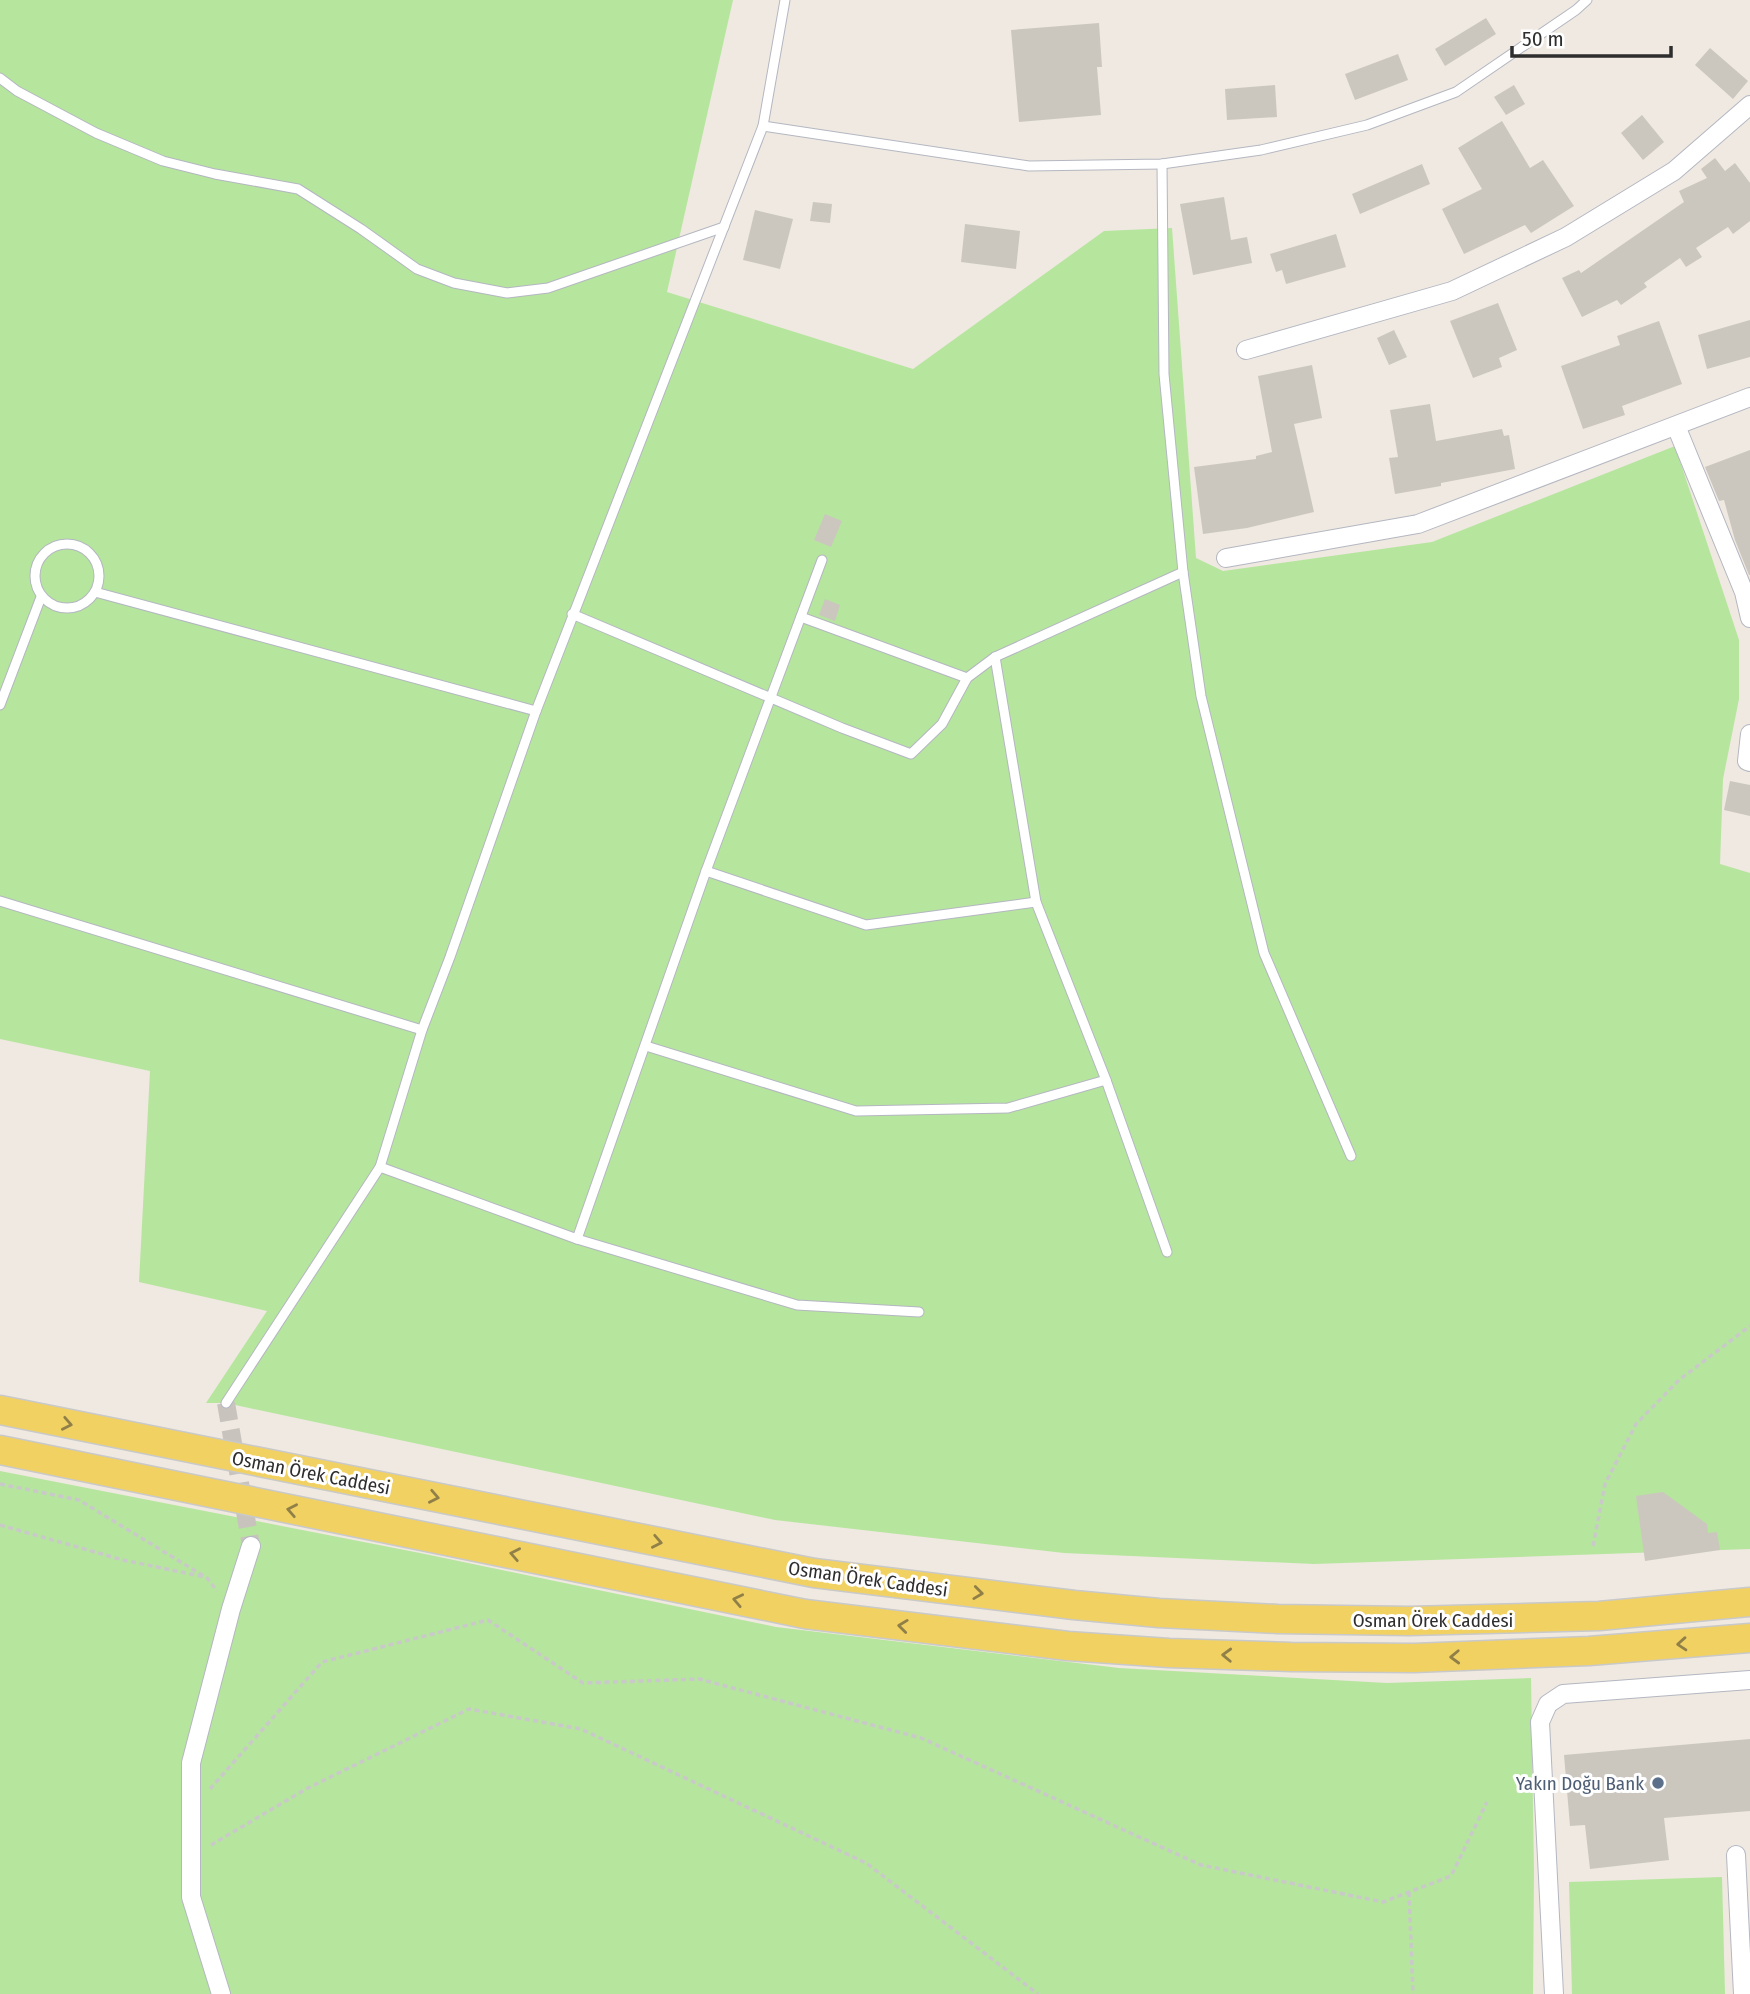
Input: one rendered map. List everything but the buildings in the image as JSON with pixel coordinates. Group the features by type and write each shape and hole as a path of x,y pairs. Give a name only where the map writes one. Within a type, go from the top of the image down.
{"main road":[{"name":"Osman Örek Caddesi","path":"0,1410 814,1573 1074,1605 1278,1619 1409,1621 1599,1616 1750,1602"},
{"name":"Osman Örek Caddesi","path":"0,1450 805,1614 1068,1646 1169,1653 1415,1658 1589,1651 1750,1638"}],"street":[{"path":"1246,350 1452,291 1566,237 1674,171 1750,105"},
{"path":"1226,558 1418,524 1750,397"},
{"path":"1676,425 1744,592 1750,618"},
{"path":"1750,734 1747,761 1750,762"},
{"path":"220,1994 191,1897 191,1763 231,1609 251,1546"},
{"path":"1554,1994 1540,1723 1548,1704 1563,1694 1750,1680"},
{"path":"1736,1855 1743,1994"}],"lane":[{"path":"226,1403 380,1167 422,1030 536,711 763,126 785,0"},
{"path":"763,126 1028,166 1163,164 1261,150 1367,125 1456,92 1587,0"},
{"path":"0,78 18,91 96,133 163,161 215,174 298,189 417,269 454,284 508,293 548,288 724,226"},
{"path":"1163,164 1164,374 1183,572 1201,696 1264,953 1351,1156"},
{"path":"70,544 80,547 96,561 99,583 89,601 69,609 58,608 41,597 34,576 41,556 49,549 70,544"},
{"path":"577,1239 706,871 821,560"},
{"path":"572,614 842,728 911,754 942,724 967,678 995,657 1183,572"},
{"path":"95,592 536,711"},
{"path":"0,705 41,597"},
{"path":"801,617 967,678"},
{"path":"995,657 1036,902 1106,1080 1167,1252"},
{"path":"706,871 866,925 1036,902"},
{"path":"0,901 422,1030"},
{"path":"646,1046 856,1111 1008,1108 1106,1080"},
{"path":"380,1167 577,1239 797,1305 919,1312"}],"path":[{"path":"1593,1546 1605,1484 1636,1424 1679,1380 1750,1326"},
{"path":"0,1484 79,1500 207,1578 231,1609"},
{"path":"0,1525 123,1560 207,1578"},
{"path":"191,1810 322,1662 488,1620 583,1683 699,1679 920,1738 1201,1865 1383,1902 1451,1876 1487,1802"},
{"path":"191,1857 306,1789 469,1709 581,1729 866,1863 1038,1994"},
{"path":"1409,1892 1413,1994"}],"green space":[{"path":"0,0 733,0 667,292 913,369 1104,231 1172,228 1196,558 1223,571 1432,542 1675,446 1739,640 1739,699 1723,779 1720,864 1750,873 1750,1549 1314,1564 1064,1553 775,1520 226,1403 206,1403 267,1311 139,1282 150,1071 0,1039"},
{"path":"0,1471 420,1553 776,1627 1119,1668 1387,1683 1531,1678 1533,1994 0,1994"},
{"path":"1722,1877 1725,1994 1572,1994 1569,1882"}],"tunnel":[{"path":"226,1403 251,1546"}],"place":[{"name":"Yakın Doğu Bank","path":"1658,1783"}]}
